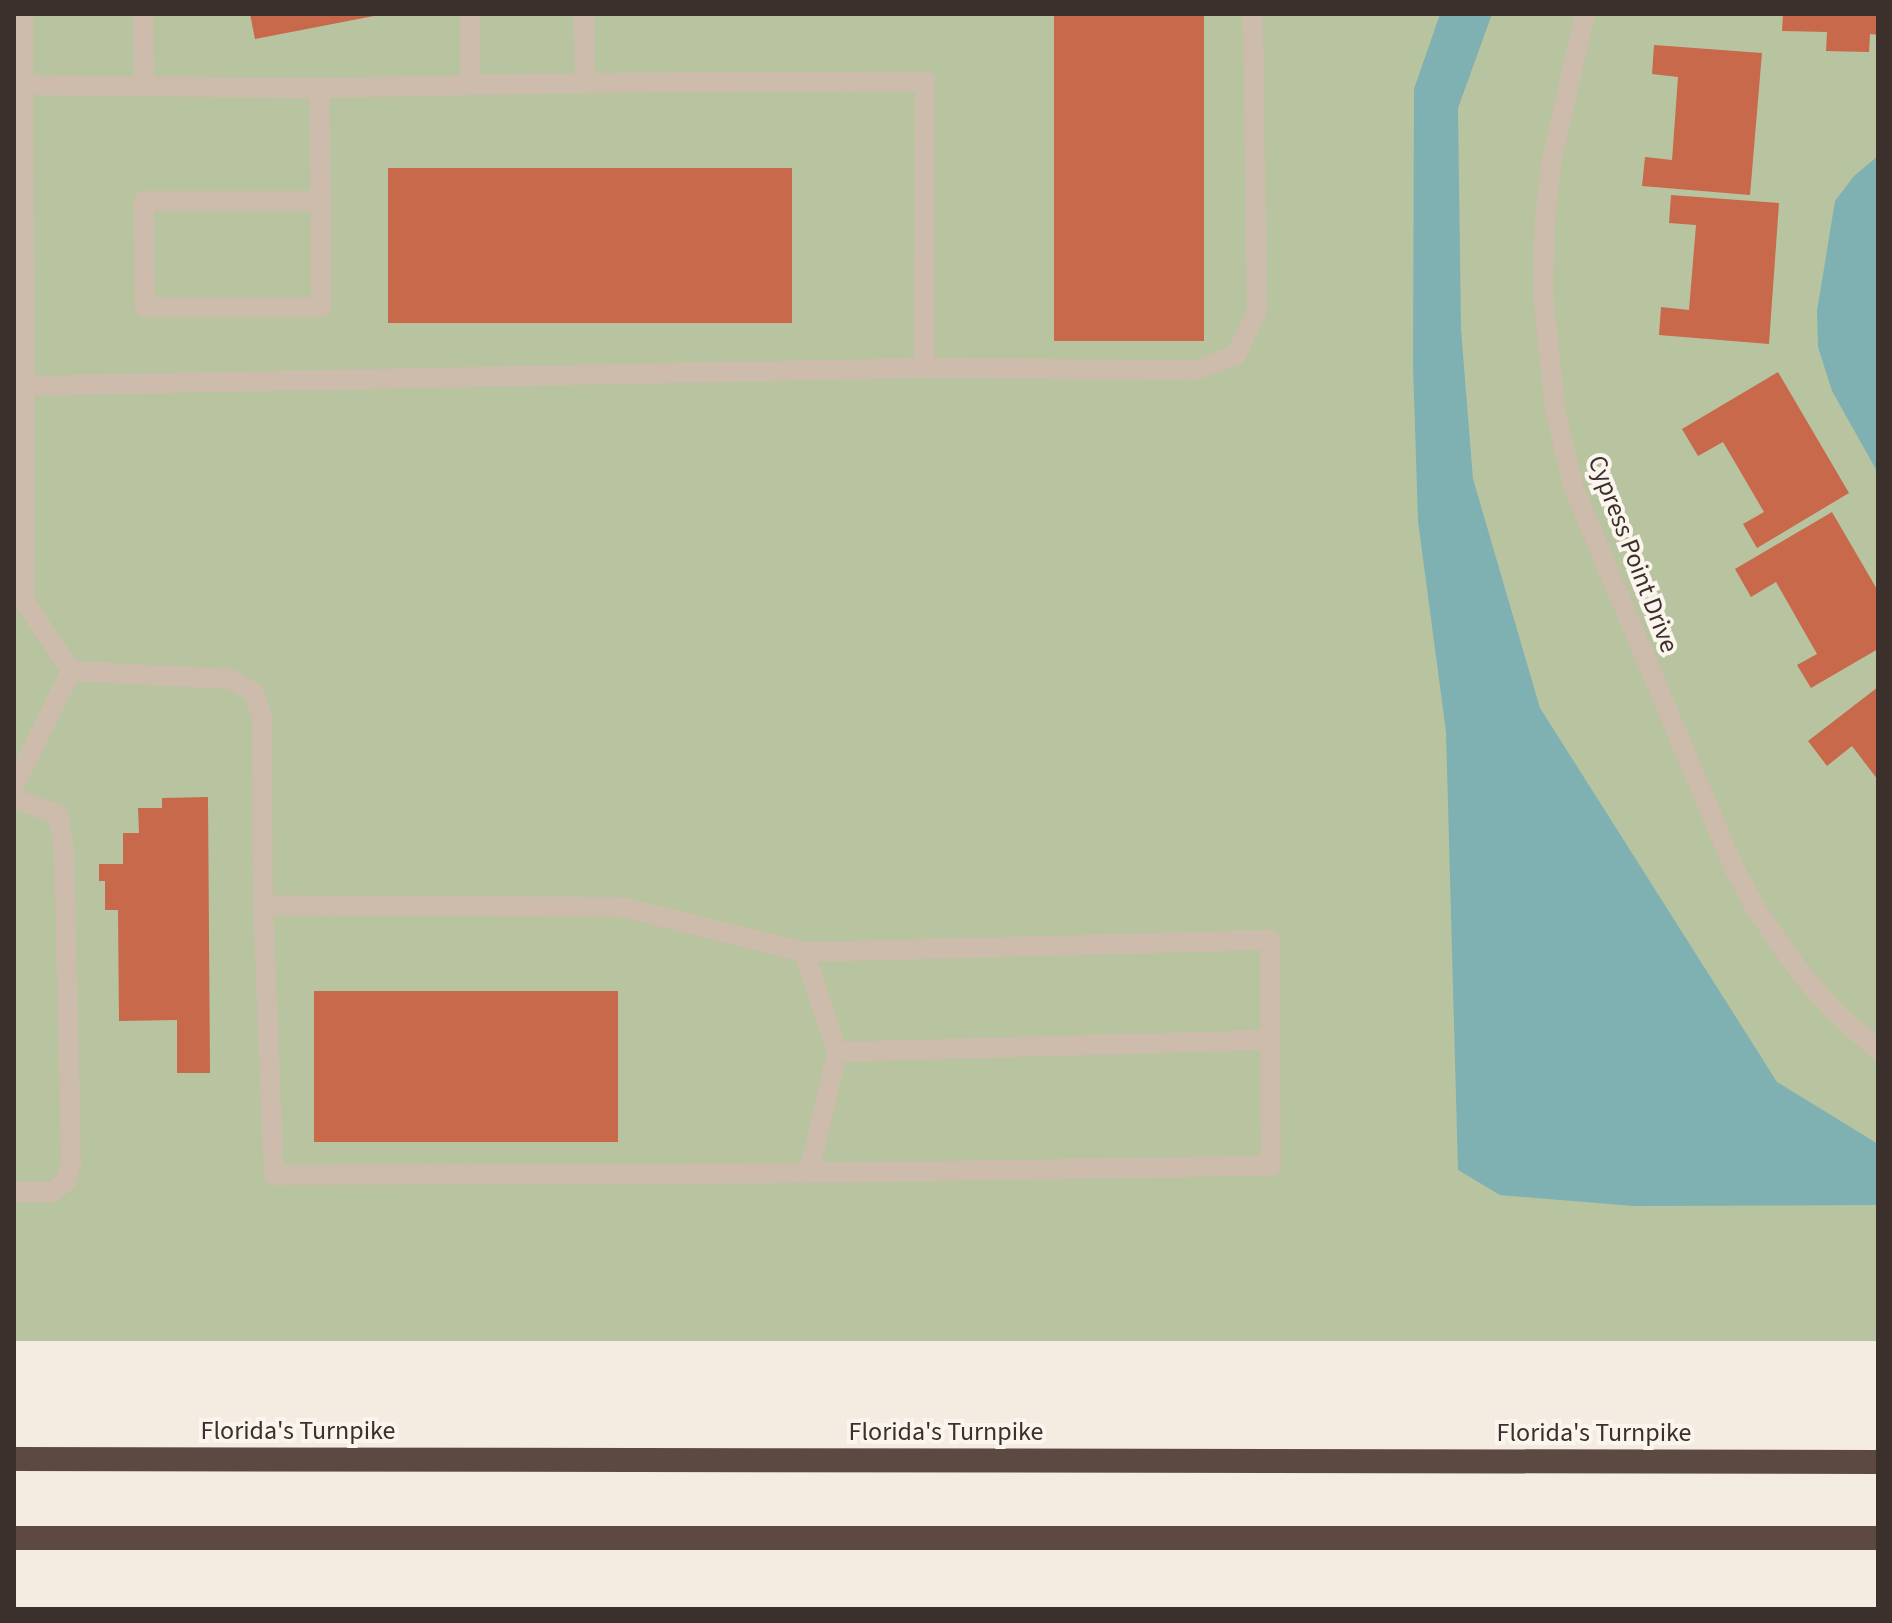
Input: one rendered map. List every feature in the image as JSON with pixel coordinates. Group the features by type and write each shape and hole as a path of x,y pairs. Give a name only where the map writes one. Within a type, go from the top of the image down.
{"highway":[{"name":"Florida's Turnpike","path":"14,1459 1878,1462"},
{"path":"14,1538 1878,1538"}],"street":[{"path":"23,14 25,85 19,189 24,386 19,460 20,556 25,602 71,671"},
{"path":"143,14 144,86"},
{"path":"470,14 470,85"},
{"path":"584,14 585,83"},
{"path":"24,386 924,368 1196,370 1236,355 1257,311 1253,14"},
{"name":"Cypress Point Drive","path":"1585,14 1552,159 1544,248 1547,352 1555,410 1574,489 1735,870 1759,914 1802,975 1835,1012 1878,1050"},
{"path":"25,85 319,88 925,81 924,368"},
{"path":"319,88 321,201 321,307 145,307 144,201 321,201"},
{"path":"14,786 71,671"},
{"path":"71,671 230,679 253,692 262,716 263,905 274,1175 809,1173 1271,1166 1270,940 804,952 621,907 263,905"},
{"path":"14,798 58,815 64,850 71,1164 66,1181 53,1192 14,1192"},
{"path":"804,952 837,1052 809,1173"},
{"path":"837,1052 1269,1040"}],"green space":[{"path":"14,14 1878,14 1878,1341 14,1341"}],"water":[{"path":"1440,14 1492,14 1458,108 1461,329 1473,479 1540,708 1777,1082 1878,1144 1876,1205 1633,1206 1500,1195 1458,1170 1446,732 1418,521 1413,365 1414,89"},
{"path":"1878,156 1878,473 1832,391 1818,347 1817,311 1835,201 1854,176"}],"building":[{"path":"250,14 378,14 379,15 255,39"},
{"path":"1054,14 1204,14 1204,341 1054,341"},
{"path":"1783,14 1878,14 1878,35 1870,34 1869,52 1826,51 1827,32 1782,31"},
{"path":"1654,45 1762,53 1750,195 1642,186 1645,157 1672,160 1678,77 1652,74"},
{"path":"388,168 792,168 792,323 388,323"},
{"path":"1671,195 1779,203 1769,344 1659,335 1661,307 1689,310 1696,225 1669,223"},
{"path":"1778,372 1849,493 1757,548 1743,524 1764,512 1723,442 1698,456 1682,429"},
{"path":"1832,512 1878,591 1878,649 1811,688 1797,665 1817,654 1776,582 1751,597 1735,569"},
{"path":"1878,687 1878,780 1852,746 1827,766 1808,741"},
{"path":"208,797 210,1073 177,1073 177,1020 119,1021 118,910 105,910 105,881 99,881 99,864 123,864 123,833 139,833 138,808 162,808 162,798"},
{"path":"314,991 618,991 618,1142 314,1142"}]}
